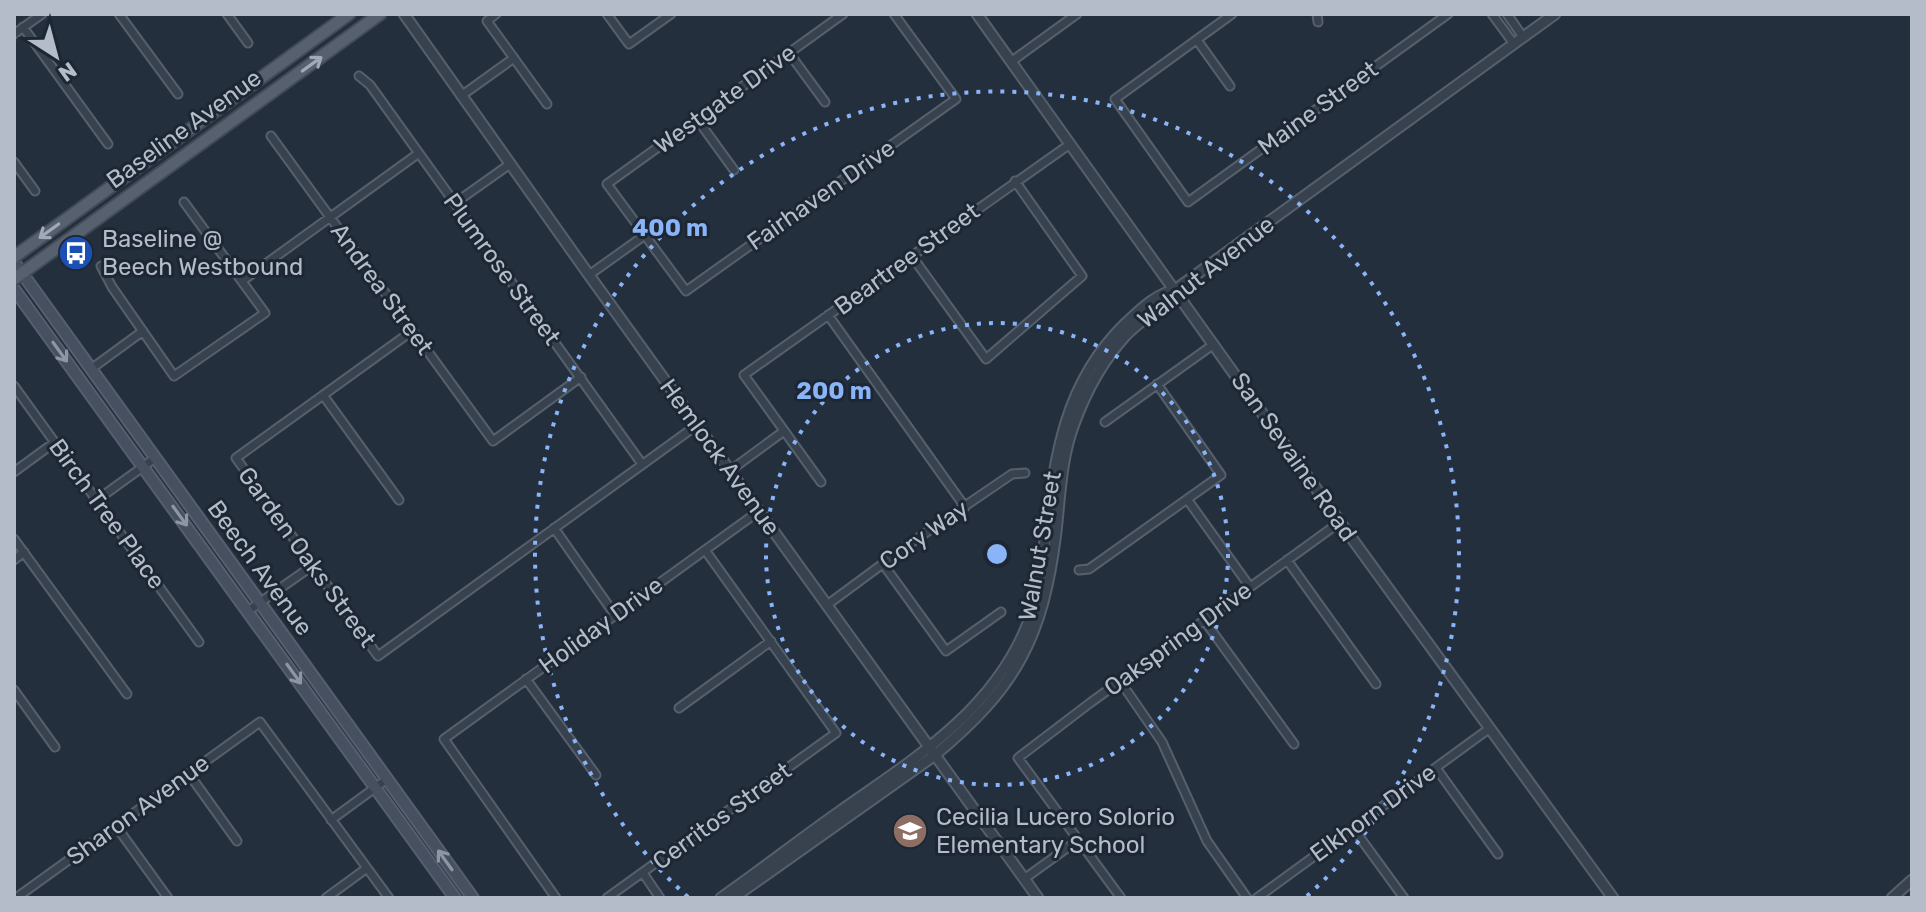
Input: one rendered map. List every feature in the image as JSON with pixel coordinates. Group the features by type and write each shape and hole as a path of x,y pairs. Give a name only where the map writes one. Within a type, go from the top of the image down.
{"main road":[{"name":"Baseline Avenue","path":"14,260 349,14"},
{"name":"Baseline Avenue","path":"18,276 380,14"},
{"name":"Beech Avenue","path":"14,260 18,276 91,369 473,898"},
{"name":"Beech Avenue","path":"14,289 455,898"}],"street":[{"path":"14,34 42,14"},
{"path":"119,14 178,94"},
{"path":"227,14 248,43"},
{"name":"Hemlock Avenue","path":"404,14 1038,898"},
{"path":"496,14 487,21 547,104"},
{"path":"607,14 629,44 671,14"},
{"name":"Westgate Drive","path":"645,235 607,184 843,14"},
{"name":"Fairhaven Drive","path":"645,235 686,291 956,99 894,14"},
{"name":"San Sevaine Road","path":"977,14 1613,898"},
{"path":"1057,14 1063,23"},
{"path":"1012,61 1077,14"},
{"path":"1230,86 1197,40 1232,14"},
{"path":"1492,14 1514,44"},
{"path":"1507,14 1523,37"},
{"name":"Walnut Avenue","path":"933,751 963,731 994,700 1019,665 1040,618 1046,596 1066,455 1082,404 1110,355 1126,336 1175,290 1555,14"},
{"name":"Maine Street","path":"1197,40 1115,99 1188,202 1442,16"},
{"path":"23,27 108,144"},
{"path":"789,53 825,102"},
{"path":"461,96 514,58"},
{"name":"Plumrose Street","path":"359,76 370,85 642,464"},
{"path":"697,119 734,170"},
{"name":"Andrea Street","path":"271,136 493,441 581,377"},
{"name":"Beartree Street","path":"784,431 744,375 1070,144"},
{"path":"242,281 419,153"},
{"path":"14,162 35,191"},
{"path":"455,203 510,164"},
{"path":"911,255 986,359 1082,276 1015,181"},
{"path":"101,266 174,376 265,313 184,202"},
{"path":"589,275 645,235"},
{"path":"828,315 965,507"},
{"path":"91,369 143,331"},
{"path":"399,500 323,395 412,331"},
{"path":"1105,422 1214,344"},
{"path":"1079,570 1089,569 1221,475 1157,384"},
{"name":"Birch Tree Place","path":"14,386 199,642"},
{"name":"Garden Oaks Street","path":"323,395 236,458 378,656 554,528"},
{"path":"615,615 554,528 697,425"},
{"path":"731,470 784,431 821,482"},
{"path":"14,472 55,442"},
{"path":"97,500 155,458"},
{"name":"Cory Way","path":"827,605 1012,474 1025,473"},
{"path":"1187,499 1250,587"},
{"name":"Holiday Drive","path":"556,898 444,739 759,511"},
{"name":"Oakspring Drive","path":"1078,840 1018,758 1340,522"},
{"path":"14,539 127,694"},
{"path":"679,708 771,641 705,550"},
{"path":"14,560 24,552"},
{"path":"1287,560 1376,684"},
{"path":"883,564 946,651 1001,612"},
{"path":"248,611 312,566"},
{"path":"1204,620 1294,744"},
{"name":"Cerritos Street","path":"607,898 836,733 771,641"},
{"path":"526,679 596,775"},
{"path":"1120,681 1162,742 1207,841 1247,898"},
{"path":"14,690 55,747"},
{"name":"Sharon Avenue","path":"16,898 260,722 331,820"},
{"name":"Elkhorn Drive","path":"1257,898 1490,728"},
{"path":"721,898 933,751"},
{"path":"733,898 933,751"},
{"path":"1436,768 1498,854"},
{"path":"189,774 237,841"},
{"path":"387,779 331,820 389,898"},
{"path":"116,826 168,898"},
{"path":"1353,828 1404,898"},
{"path":"1024,879 1078,840 1121,898"},
{"path":"326,898 367,868"},
{"path":"643,873 660,898"},
{"path":"1892,898 1912,880"}],"place":[{"name":"Baseline @ Beech Westbound","path":"76,253"},
{"name":"Cecilia Lucero Solorio Elementary School","path":"910,831"}]}
